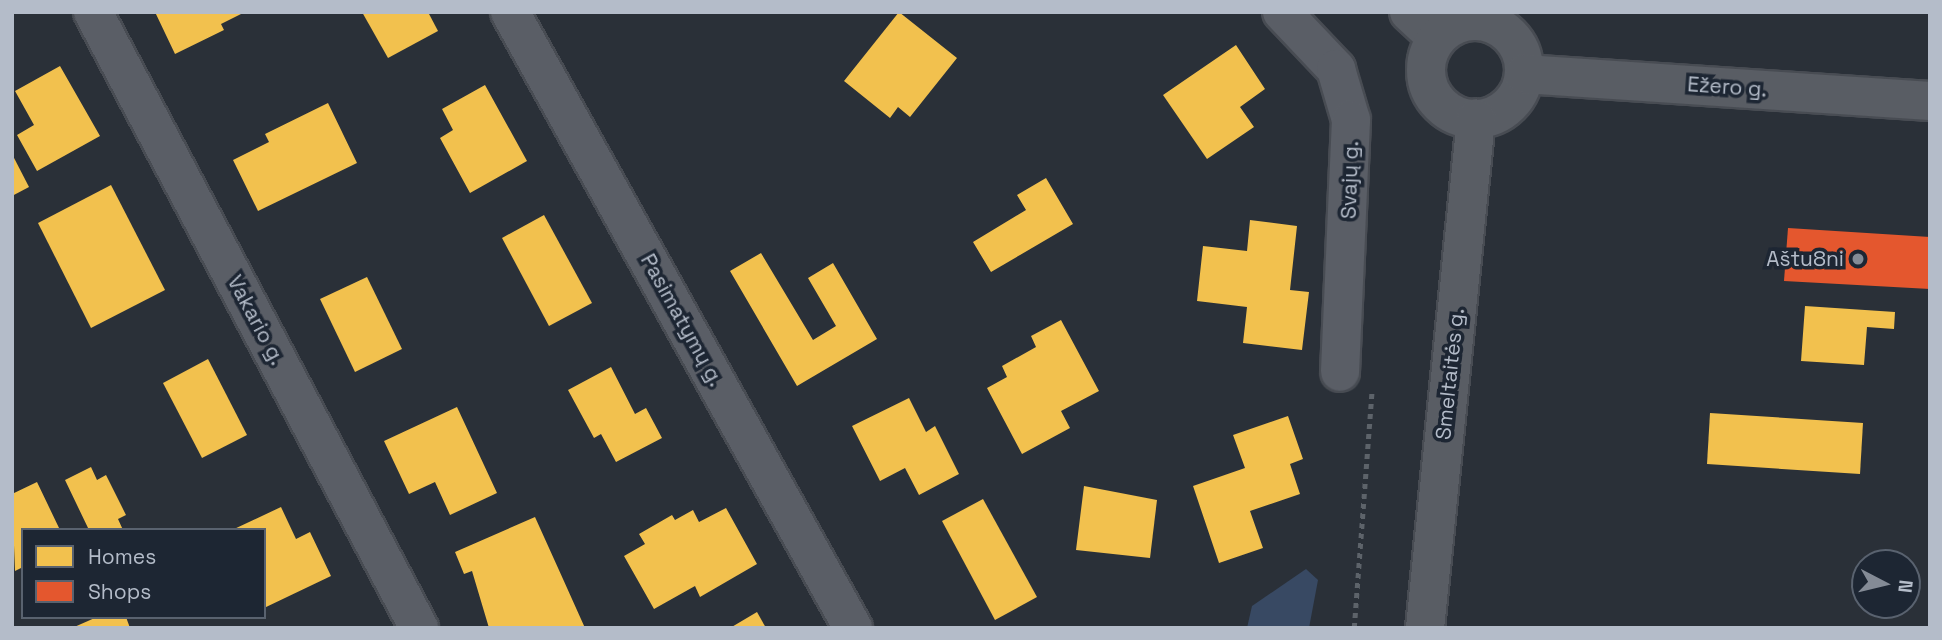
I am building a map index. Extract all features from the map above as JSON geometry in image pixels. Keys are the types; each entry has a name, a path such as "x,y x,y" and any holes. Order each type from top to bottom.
{"main road":[{"path":"1409,12 1437,38"},
{"path":"1468,21 1502,28 1515,40 1524,74 1508,106 1476,119 1441,106 1430,91 1425,73 1437,38 1468,21"},
{"name":"Ežero g.","path":"1524,74 1930,101"},
{"name":"Smeltaitės g.","path":"1425,628 1476,119"}],"street":[{"name":"Vakario g.","path":"93,12 419,628"},
{"name":"Pasimatymų g.","path":"510,12 853,628"},
{"name":"Svajų g.","path":"1282,12 1336,69 1351,120 1340,372"}],"water":[{"path":"1306,569 1318,580 1309,628 1247,628 1252,606"}],"building: Homes":[{"path":"155,12 245,12 221,24 224,30 175,54"},
{"path":"362,12 428,12 438,31 388,58"},
{"path":"899,12 957,58 910,117 898,107 890,118 844,81"},
{"path":"1236,45 1265,89 1240,107 1254,127 1207,159 1163,95"},
{"path":"60,66 100,136 37,171 17,135 34,125 15,91"},
{"path":"485,85 527,161 470,193 440,138 453,130 442,109"},
{"path":"328,103 357,163 258,211 233,160 269,142 265,134"},
{"path":"12,154 29,187 12,196"},
{"path":"1046,178 1073,224 991,272 973,242 1026,210 1017,195"},
{"path":"111,185 165,290 91,328 38,223"},
{"path":"544,215 592,303 549,326 502,238"},
{"path":"1250,220 1297,226 1290,290 1309,292 1302,350 1243,343 1247,307 1197,301 1203,246 1247,251"},
{"path":"761,253 813,340 836,326 808,278 833,263 877,339 797,386 730,271"},
{"path":"367,277 402,349 355,372 320,299"},
{"path":"1805,306 1895,312 1894,329 1867,327 1864,365 1801,361"},
{"path":"1061,320 1099,391 1061,411 1070,428 1022,454 987,388 1007,377 1002,366 1036,347 1031,336"},
{"path":"208,359 247,435 202,458 163,383"},
{"path":"611,367 635,414 646,408 662,438 616,462 601,434 594,438 568,390"},
{"path":"909,398 926,432 935,426 959,474 919,495 905,468 880,481 852,426"},
{"path":"457,407 497,493 450,515 435,482 409,494 384,441"},
{"path":"1710,413 1863,423 1860,474 1707,464"},
{"path":"1288,416 1303,459 1290,464 1300,494 1250,511 1263,548 1219,563 1193,486 1245,468 1233,435"},
{"path":"91,467 97,480 106,475 126,515 118,519 122,528 88,528 65,480"},
{"path":"37,482 59,528 21,528 21,568 15,571 12,494"},
{"path":"1084,486 1157,500 1150,558 1076,550"},
{"path":"983,499 1037,597 995,620 942,521"},
{"path":"281,507 296,539 310,532 331,576 266,607 266,528 236,528"},
{"path":"726,508 757,564 700,597 695,586 654,609 624,556 645,544 639,534 672,515 675,520 693,510 699,522"},
{"path":"535,517 585,628 489,628 472,571 464,574 455,552"},
{"path":"757,612 766,628 730,628"},
{"path":"92,619 127,619 130,628 72,628"}],"building: Shops":[{"name":"Aštu8ni","path":"1788,228 1930,237 1930,289 1784,281"}],"place":[{"name":"Aštu8ni","path":"1858,259"}]}
